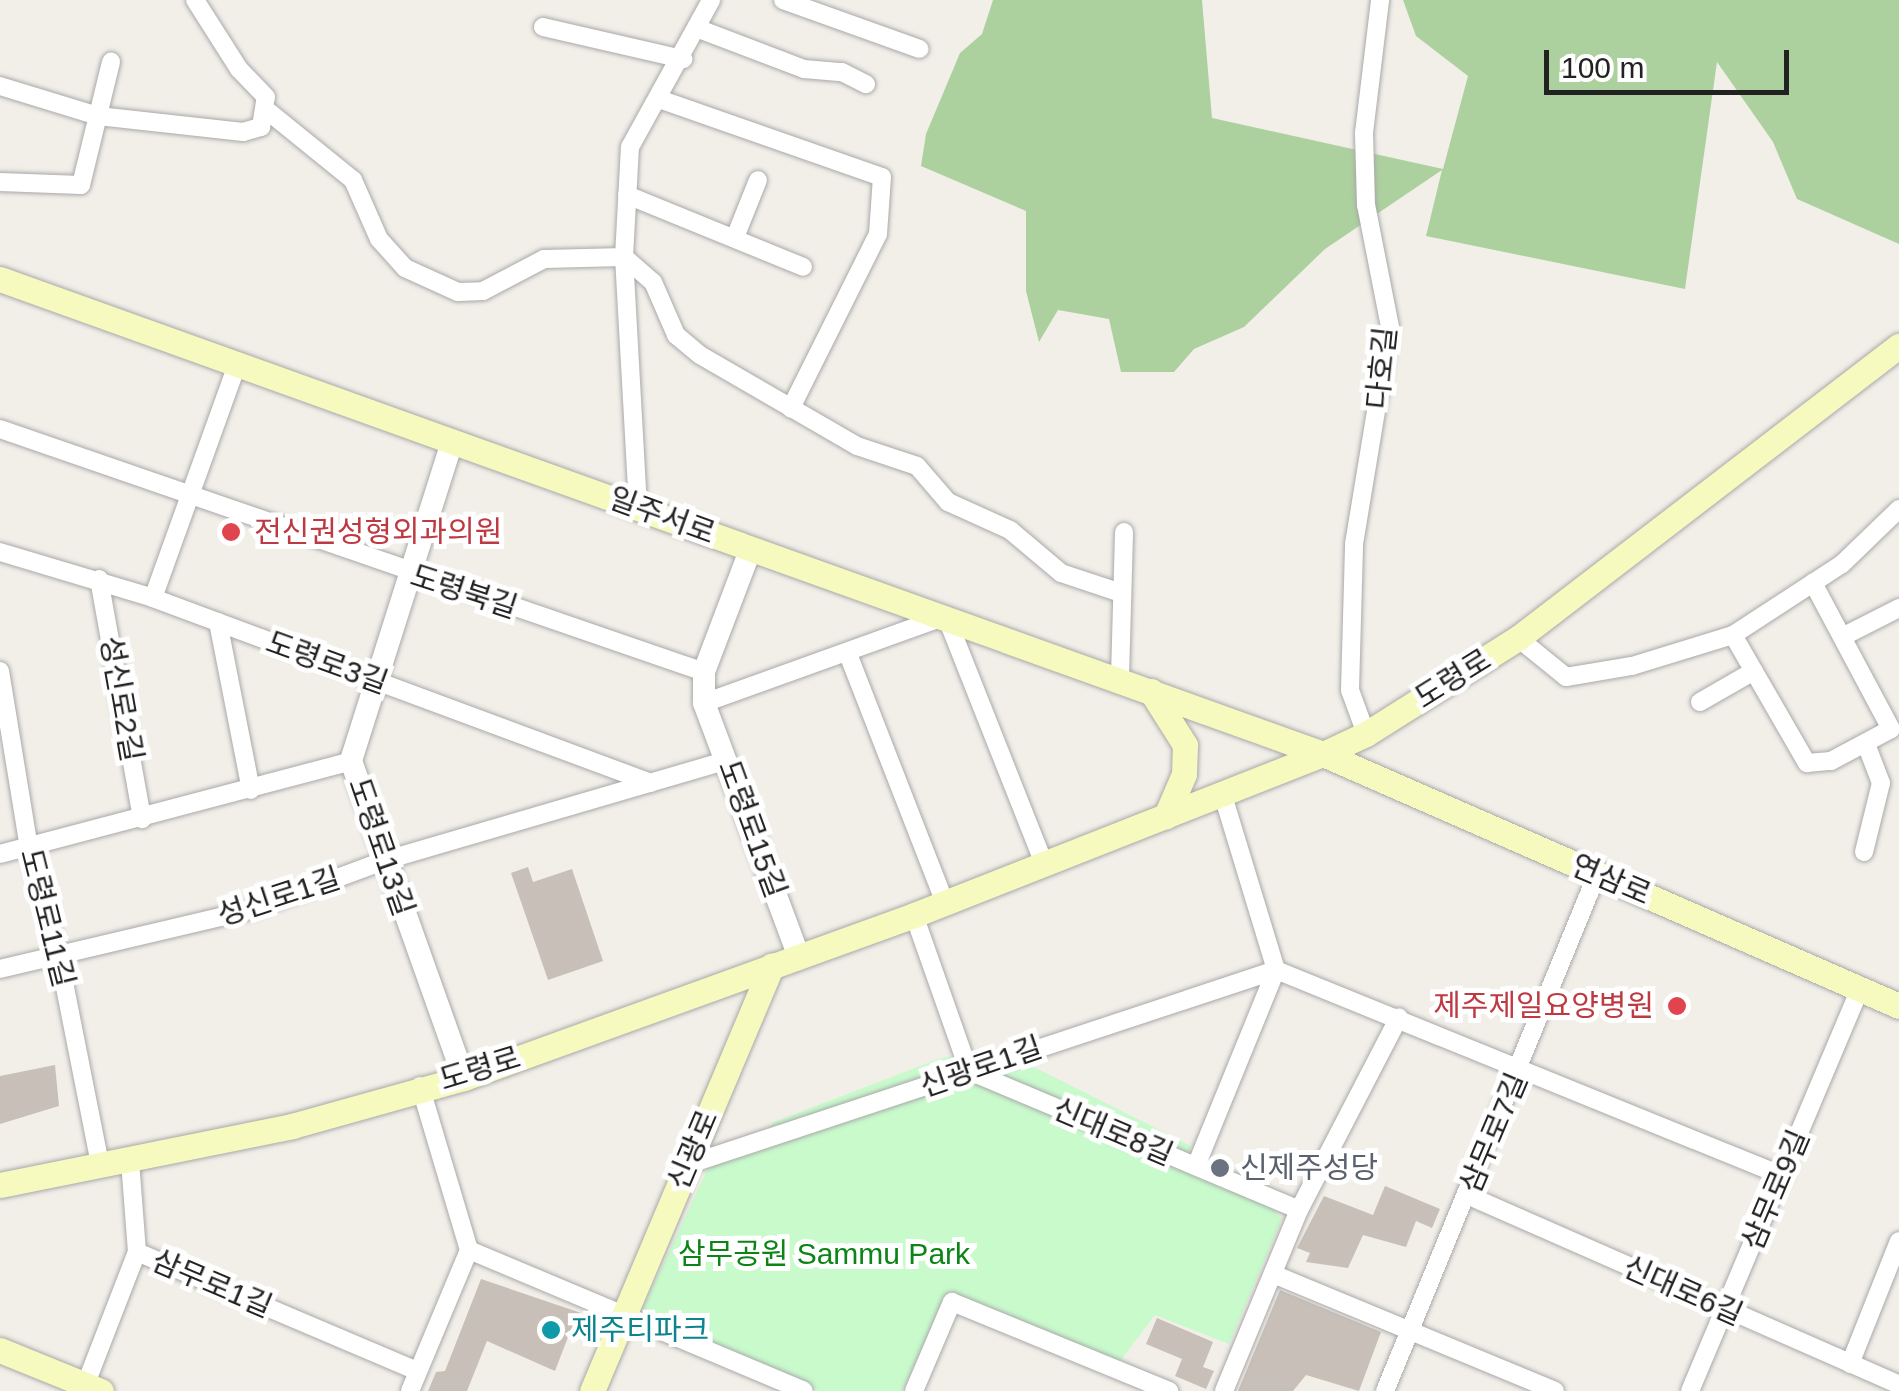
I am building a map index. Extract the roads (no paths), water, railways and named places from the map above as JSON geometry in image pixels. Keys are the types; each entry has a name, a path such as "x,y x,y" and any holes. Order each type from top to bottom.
{"main road":[{"name":"일주서로","path":"0,279 1148,687 1323,754"},
{"name":"도령로","path":"0,1185 292,1126 420,1086 464,1078 914,916 1043,860 1223,796 1323,754 1366,734 1518,638 1895,355"},
{"path":"1148,687 1185,746 1184,774 1166,816"},
{"name":"연삼로","path":"1323,754 1899,1006"},
{"name":"신광로","path":"592,1391 772,965"},
{"path":"0,1350 90,1389"}],"street":[{"path":"0,86 98,116 243,132 261,127 268,112 266,97 239,69 194,0"},
{"path":"638,507 624,257 630,148 700,29 711,0"},
{"path":"784,0 920,48"},
{"name":"다호길","path":"1366,734 1350,690 1354,544 1390,327 1366,204 1364,132 1380,0"},
{"path":"543,27 682,59"},
{"path":"700,29 804,69 842,72 866,84"},
{"path":"0,182 81,185 111,62"},
{"path":"659,98 882,176 878,234 791,408"},
{"path":"268,112 353,180 379,239 405,268 458,292 483,291 544,259 624,257 654,282 676,335 858,446 917,466 948,502 1010,530 1061,573 1121,593"},
{"path":"736,236 758,180"},
{"path":"627,194 736,236 804,268"},
{"path":"154,598 237,364"},
{"name":"도령북길","path":"0,429 409,574 704,672"},
{"name":"도령로13길","path":"452,442 372,680 351,761 464,1078"},
{"path":"1518,638 1566,677 1632,666 1732,635 1813,583 1899,509"},
{"path":"1120,677 1124,532"},
{"name":"도령로15길","path":"751,548 704,672 704,704 798,955"},
{"name":"도령로3길","path":"0,552 154,598 651,782"},
{"name":"성신로2길","path":"99,579 142,820"},
{"path":"1732,635 1807,763 1831,761 1891,729 1813,583"},
{"path":"1842,637 1899,608"},
{"path":"704,704 946,616 1043,860"},
{"path":"218,622 252,790"},
{"path":"848,654 945,903"},
{"name":"도령로11길","path":"0,671 29,849 59,957 100,1164"},
{"path":"1700,702 1754,672"},
{"path":"1864,852 1881,782 1866,744"},
{"name":"성신로1길","path":"0,969 254,909 386,860 728,760"},
{"path":"0,854 142,820 351,761"},
{"path":"1196,1166 1276,970 1223,796"},
{"name":"삼무로7길","path":"1387,1390 1597,874"},
{"path":"914,916 969,1071"},
{"path":"1276,970 1522,1066 1783,1176"},
{"name":"신광로1길","path":"687,1165 1276,970"},
{"name":"삼무로9길","path":"1690,1391 1860,988"},
{"path":"1224,1391 1298,1210 1398,1017"},
{"name":"신대로8길","path":"969,1071 1298,1210"},
{"path":"410,1391 470,1250 420,1086"},
{"path":"130,1160 137,1252"},
{"name":"신대로6길","path":"1468,1195 1899,1385"},
{"path":"1850,1364 1899,1240"},
{"path":"470,1250 623,1314 759,1382 804,1391"},
{"name":"삼무로1길","path":"90,1389 137,1252 418,1372"},
{"path":"1273,1274 1555,1391"},
{"path":"914,1391 952,1302 1169,1391"}],"place":[{"name":"전신권성형외과의원","path":"231,532"},
{"name":"제주제일요양병원","path":"1677,1006"},
{"name":"신제주성당","path":"1220,1168"},
{"name":"제주티파크","path":"551,1330"}],"park label":[{"name":"삼무공원 Sammu Park","path":"824,1254"}]}
